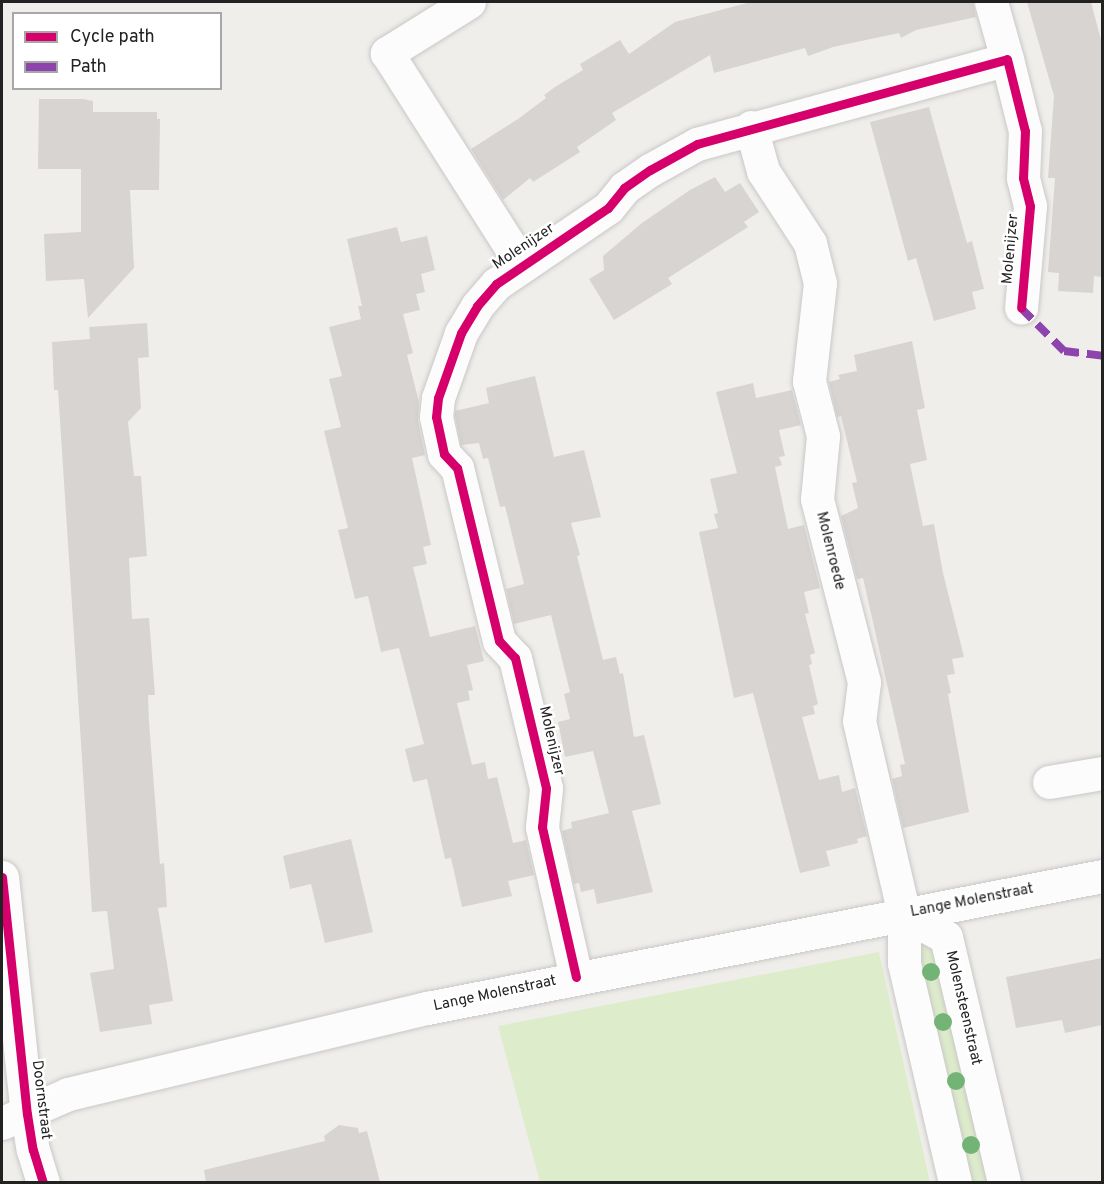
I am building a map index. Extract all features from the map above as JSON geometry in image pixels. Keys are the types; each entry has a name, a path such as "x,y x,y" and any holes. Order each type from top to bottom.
{"street":[{"name":"Molenijzer","path":"470,2 387,53 522,266"},
{"name":"Molenijzer","path":"991,2 1008,59 1025,131 1023,178 1030,206 1021,308"},
{"name":"Molenijzer","path":"576,977 542,827 546,788 515,658 499,641 457,468 444,454 436,417 438,398 461,333 477,306 495,284 609,208 624,188 650,170 697,144 751,127 1008,59"},
{"name":"Molenroede","path":"751,127 763,171 810,243 820,283 809,381 823,436 817,499 864,682 859,721 904,915"},
{"path":"1049,782 1102,773"},
{"name":"Lange Molenstraat","path":"14,1118 68,1094 427,1008 576,977 1102,876"},
{"name":"Doornstraat","path":"2,877 14,1118 33,1150 43,1182"},
{"path":"904,915 904,963 955,1182"},
{"name":"Molensteenstraat","path":"904,915 946,937 1004,1182"}],"green space":[{"path":"922,942 933,943 991,1182 970,1182 917,947"},
{"path":"879,952 930,1182 540,1182 498,1026"}],"building":[{"path":"751,2 973,2 976,17 916,30 901,38 899,33 833,47 808,56 805,48 714,73 710,55 612,113 616,120 577,147 580,152 533,182 530,178 503,200 471,149 518,119 546,98 544,95 583,70 580,64 620,40 629,54 675,22"},
{"path":"1027,2 1091,2 1102,44 1102,277 1094,276 1093,293 1058,291 1059,273 1048,272 1055,178 1048,178 1054,96"},
{"path":"39,99 83,99 93,101 93,112 157,112 157,119 160,119 159,190 130,190 134,268 88,318 84,279 46,281 44,234 81,232 81,169 38,169"},
{"path":"929,107 967,243 972,241 984,289 972,292 976,309 934,321 916,258 908,261 870,122"},
{"path":"715,177 725,192 740,183 759,212 744,222 748,227 668,278 672,284 614,320 589,279 604,270 603,256 642,223 690,190"},
{"path":"397,227 401,242 427,236 435,270 421,274 425,292 416,294 420,310 403,314 413,353 407,355 419,402 418,421 425,455 412,458 431,545 423,547 427,564 413,567 430,637 475,626 484,661 467,665 473,690 468,691 470,700 457,703 472,765 485,762 488,779 497,777 513,843 526,840 534,875 508,881 512,896 462,907 451,858 445,859 427,779 413,782 405,749 424,744 399,648 381,652 368,596 355,599 338,530 348,528 324,431 341,427 329,379 342,376 329,327 361,319 358,306 362,306 347,239"},
{"path":"147,323 149,357 138,358 141,408 128,422 134,476 141,476 147,556 129,558 132,619 149,618 155,695 148,695 149,722 160,864 164,863 167,907 158,908 173,1001 149,1005 152,1024 100,1032 90,973 114,969 107,911 92,912 58,390 54,390 52,342 90,339 89,327"},
{"path":"912,341 925,408 917,410 927,460 910,464 923,526 934,524 943,573 964,657 952,659 955,674 947,675 951,693 948,694 969,812 903,828 892,779 902,776 900,765 905,764 863,578 857,579 841,516 858,508 852,483 857,482 841,416 837,417 829,382 840,379 838,375 857,371 854,355"},
{"path":"535,376 554,457 584,450 601,517 571,523 580,555 577,556 603,660 616,657 620,674 623,673 634,737 644,735 661,804 632,811 653,892 597,904 594,889 581,892 579,883 574,884 562,831 572,828 571,822 609,813 593,751 565,757 558,722 570,719 564,694 570,692 551,615 514,624 506,589 524,584 505,506 500,507 488,458 483,459 479,443 461,445 455,416 455,411 489,403 486,388"},
{"path":"753,383 756,398 792,390 801,425 779,430 785,456 779,457 782,465 775,467 788,529 804,525 820,588 804,592 809,613 805,614 815,653 810,655 812,664 809,665 818,704 813,706 815,714 802,717 819,780 839,775 842,792 855,788 867,836 857,839 858,843 826,851 830,866 800,873 753,693 734,698 699,532 718,528 714,514 718,513 710,479 737,473 716,392"},
{"path":"351,839 373,932 325,943 311,884 290,889 283,856"},
{"path":"1102,958 1102,1025 1065,1033 1062,1020 1016,1028 1006,977"},
{"path":"339,1125 358,1128 359,1133 367,1131 380,1182 206,1182 204,1170 325,1141 324,1136"}],"marked path":[{"path":"1021,308 1064,351 1102,356"}],"cycle path":[{"path":"576,977 542,827 546,788 515,658 499,641 457,468 444,454 436,417 438,398 461,333 477,306 496,284 608,208 624,188 650,170 697,144 1007,59 1025,131 1023,178 1030,206 1021,308"},
{"path":"2,877 27,1114 33,1150 43,1182"}]}
